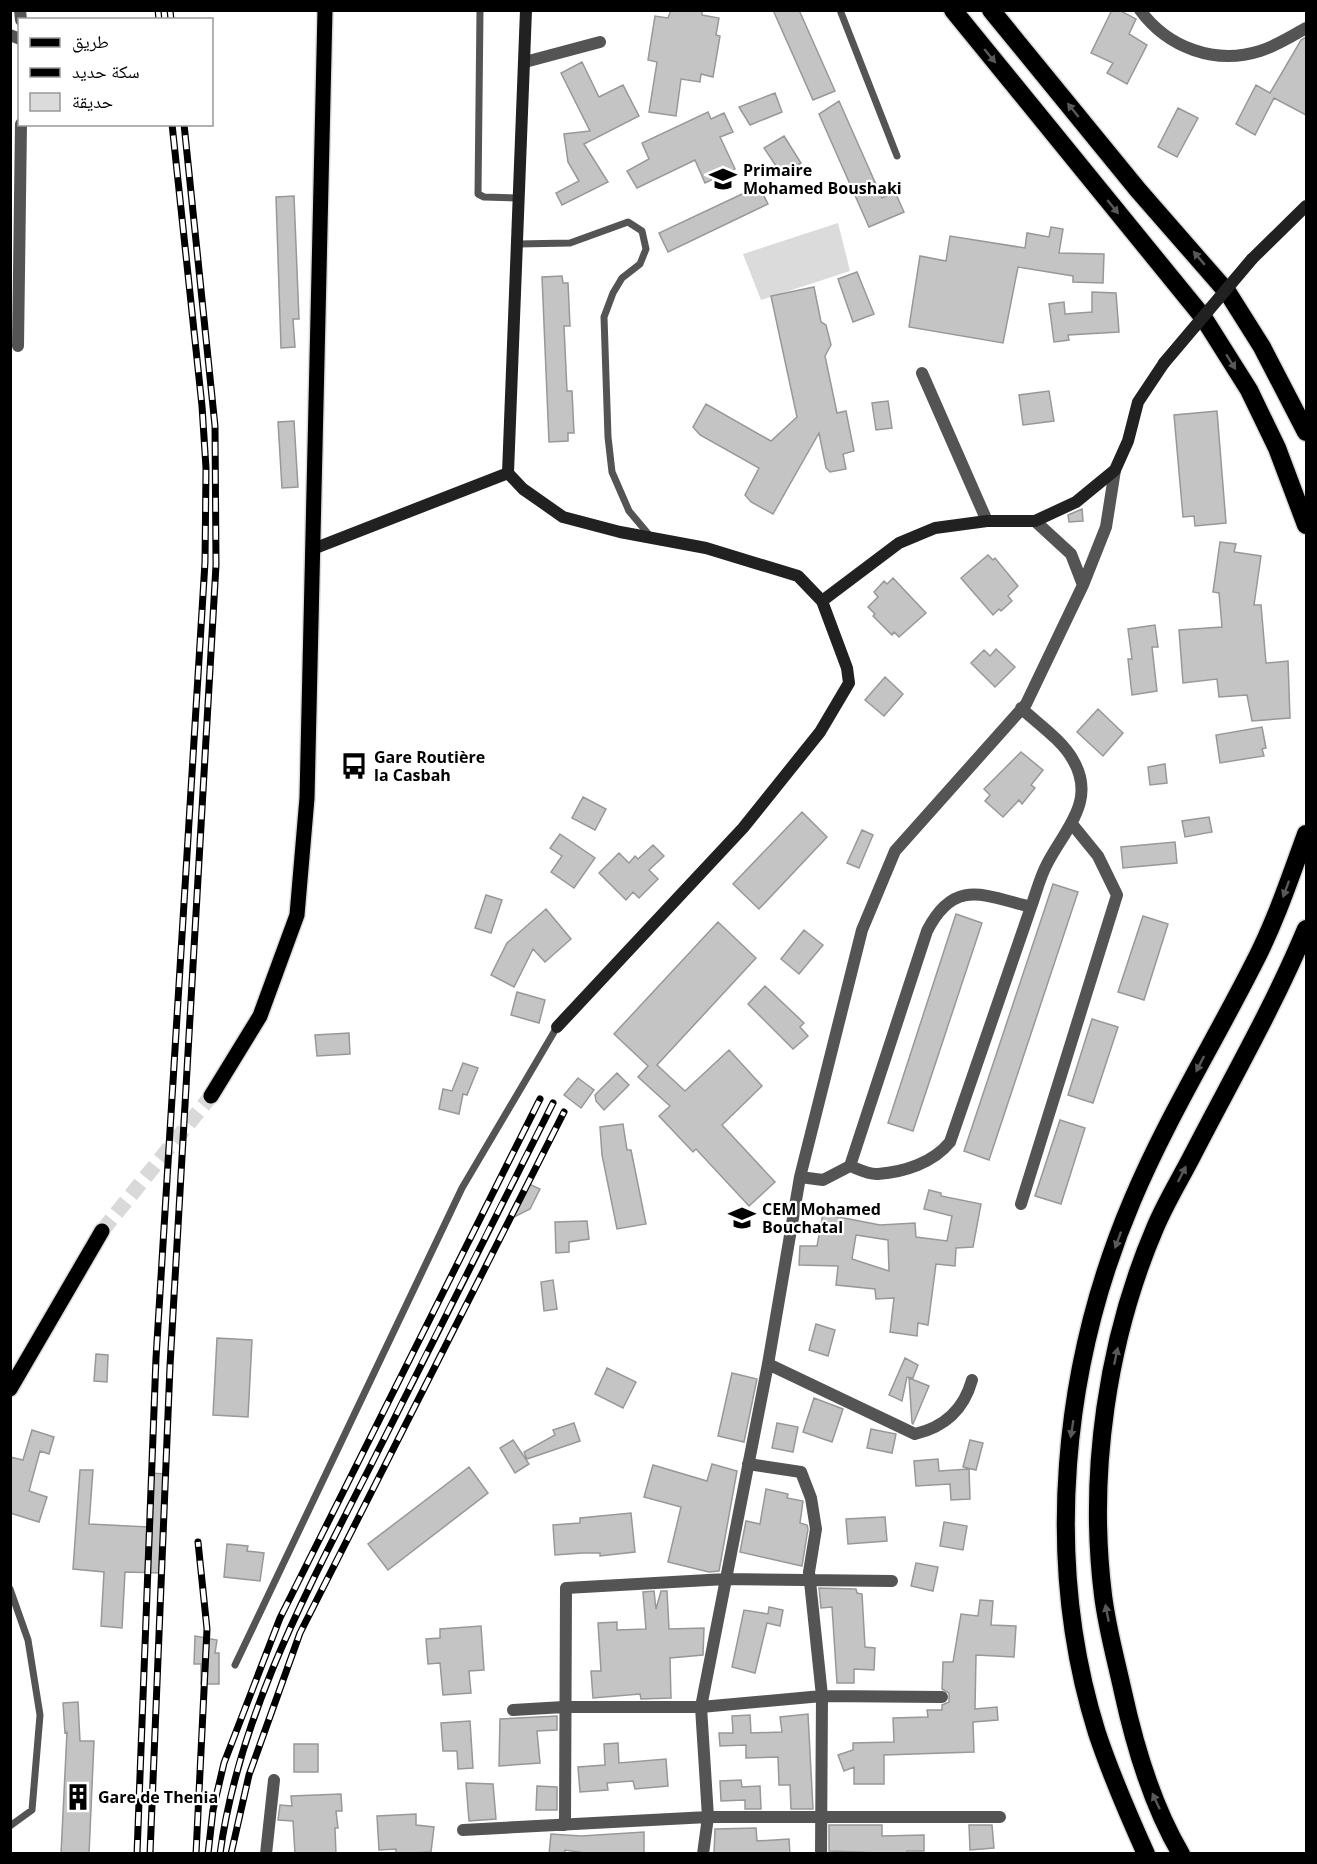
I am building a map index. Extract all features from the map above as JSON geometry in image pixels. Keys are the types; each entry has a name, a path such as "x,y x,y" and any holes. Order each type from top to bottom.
{"highway":[{"path":"953,10 1203,317 1249,390 1277,448 1306,525"},
{"path":"991,10 1138,190 1228,293 1263,347 1306,432"},
{"path":"1146,1854 1120,1798 1096,1731 1069,1596 1066,1518 1070,1439 1084,1347 1131,1202 1160,1141 1254,964 1282,900 1306,834"},
{"path":"1181,1854 1150,1787 1130,1723 1115,1658 1102,1584 1098,1517 1101,1445 1116,1356 1136,1278 1155,1226 1283,986 1306,929"}],"main road":[{"path":"211,1096 260,1016 297,915 307,798 325,10"},
{"path":"10,1389 102,1231"}],"street":[{"path":"526,10 508,473 523,489 563,517 706,548 798,576 822,601 847,668 849,683 820,732 743,828 557,1027"},
{"path":"1140,10 1149,22 1167,37 1190,49 1224,57 1263,51 1306,28"},
{"path":"525,62 600,42"},
{"path":"18,346 15,219 21,126"},
{"path":"703,1854 708,1817 701,1707 768,1364 800,1177 862,930 895,851 1026,704 1083,585 1106,528 1115,470 1128,441 1138,402 1164,363 1252,260 1306,206"},
{"path":"922,373 987,521"},
{"path":"822,601 899,543 935,528 987,521 1035,521 1076,502 1115,470"},
{"path":"313,549 508,473"},
{"path":"1035,521 1071,554 1083,585"},
{"path":"850,1166 876,1174 928,1162 941,1153 950,1142 1046,864 1072,824 1080,806 1082,790 1080,775 1073,758 1021,708"},
{"path":"1021,1204 1117,895 1098,856 1072,824"},
{"path":"800,1177 823,1180 850,1166 927,931 935,915 953,899 972,894 1031,907"},
{"path":"768,1364 915,1434 952,1416 967,1399 972,1380"},
{"path":"748,1464 801,1472 812,1498 816,1529 811,1578 822,1696 821,1854"},
{"path":"565,1825 564,1707 567,1588 726,1579 811,1578 892,1581"},
{"path":"513,1710 564,1707 701,1707 822,1696 942,1697"},
{"path":"266,1854 274,1780"},
{"path":"463,1830 708,1817 1000,1817"}],"lane":[{"path":"480,10 477,194 484,197 520,198"},
{"path":"840,10 897,156"},
{"path":"518,244 570,243 628,222 642,231 646,249 640,264 622,278 613,293 604,317 612,472 629,511 652,538"},
{"path":"235,1665 462,1188 557,1027"},
{"path":"10,1589 28,1640 40,1715 32,1810 10,1826"}],"green space":[{"path":"838,223 850,271 761,300 743,254"}],"building":[{"path":"671,10 702,10 702,15 719,18 716,35 720,36 713,77 701,74 700,82 681,79 676,116 649,112 657,62 648,60 655,16 668,18"},
{"path":"773,10 799,10 835,91 813,100"},
{"path":"1112,10 1119,10 1136,19 1129,34 1147,45 1127,84 1107,73 1113,63 1091,53"},
{"path":"1306,37 1306,115 1274,98 1255,135 1236,124 1256,85 1270,93 1301,40"},
{"path":"582,62 599,97 623,85 639,116 584,144 608,182 562,205 556,193 579,181 568,162 564,134 590,131 561,73"},
{"path":"775,93 782,112 750,125 739,107"},
{"path":"839,101 882,198 895,192 904,212 869,227 819,114"},
{"path":"1178,108 1198,118 1177,157 1158,147"},
{"path":"708,112 711,119 724,113 733,132 720,137 735,169 705,183 695,160 637,188 627,171 649,159 642,143"},
{"path":"784,136 801,163 782,175 764,148"},
{"path":"759,186 768,204 668,252 659,233"},
{"path":"294,196 299,319 293,319 295,347 281,348 276,197"},
{"path":"1051,227 1063,229 1059,253 1104,254 1103,283 1073,282 1073,276 1018,267 1003,343 909,327 920,256 946,261 950,236 1025,248 1027,233 1049,237"},
{"path":"857,272 874,314 853,322 838,279"},
{"path":"562,276 563,283 568,283 570,326 564,326 567,391 572,391 574,433 568,433 568,441 549,442 542,277"},
{"path":"814,287 821,322 826,325 831,345 825,356 837,413 846,411 854,451 843,454 846,469 830,472 826,468 819,433 773,514 751,502 745,495 759,468 700,435 693,427 706,404 771,441 797,417 771,296"},
{"path":"1092,292 1116,293 1119,332 1068,335 1069,340 1054,342 1049,304 1064,302 1065,314 1092,312"},
{"path":"1049,391 1054,421 1023,425 1019,395"},
{"path":"888,401 892,428 876,430 872,403"},
{"path":"1217,411 1226,523 1195,526 1194,516 1183,517 1174,415"},
{"path":"294,421 298,487 282,488 278,422"},
{"path":"1082,509 1083,521 1069,522 1068,515"},
{"path":"1220,542 1236,544 1234,552 1261,556 1254,605 1261,605 1266,663 1288,661 1290,718 1252,721 1247,695 1219,697 1217,679 1183,683 1179,630 1222,627 1219,593 1213,592"},
{"path":"988,555 993,560 995,558 1018,586 1008,596 1012,601 993,615 961,578"},
{"path":"893,578 926,613 899,637 894,632 892,635 873,616 875,614 868,607 878,597 874,592 884,581 887,584"},
{"path":"1155,625 1158,647 1152,647 1157,691 1132,695 1128,659 1132,659 1128,629"},
{"path":"996,649 1015,667 995,687 971,663 984,650 990,656"},
{"path":"885,677 903,694 884,716 865,700"},
{"path":"1098,709 1123,733 1103,756 1077,732"},
{"path":"1262,727 1266,748 1262,749 1264,756 1220,763 1216,735"},
{"path":"1021,752 1043,770 1031,785 1035,788 1022,804 1019,800 1003,817 985,801 990,795 984,789"},
{"path":"1165,764 1167,783 1150,785 1148,767"},
{"path":"583,797 606,809 595,830 572,818"},
{"path":"802,812 827,837 759,909 733,884"},
{"path":"1209,817 1212,832 1185,837 1182,821"},
{"path":"862,830 873,835 859,868 847,863"},
{"path":"560,834 595,858 574,888 551,872 562,856 550,848"},
{"path":"1175,842 1177,863 1123,868 1121,847"},
{"path":"653,845 664,856 649,870 658,879 639,898 633,892 626,900 599,873 619,853 629,863 635,856 638,859"},
{"path":"1053,884 1078,892 989,1160 964,1151"},
{"path":"486,895 502,900 491,933 475,928"},
{"path":"546,909 571,939 545,962 533,949 514,987 491,975 507,943"},
{"path":"956,914 982,923 913,1131 888,1123"},
{"path":"1143,916 1168,924 1144,1000 1118,992"},
{"path":"718,922 756,958 657,1065 685,1091 729,1050 762,1086 722,1125 775,1182 749,1206 696,1149 693,1152 659,1116 670,1106 638,1077 648,1066 614,1034"},
{"path":"804,930 823,945 799,974 781,959"},
{"path":"765,986 804,1023 800,1027 808,1036 793,1049 748,1004"},
{"path":"517,992 545,1000 539,1023 511,1015"},
{"path":"1092,1019 1118,1027 1093,1103 1068,1095"},
{"path":"349,1033 350,1054 317,1056 315,1035"},
{"path":"463,1063 478,1068 467,1095 463,1094 459,1114 439,1109 443,1089 452,1091"},
{"path":"617,1073 629,1085 604,1110 596,1101 595,1095"},
{"path":"578,1078 594,1090 581,1108 564,1095"},
{"path":"1060,1120 1085,1128 1061,1204 1035,1196"},
{"path":"623,1124 627,1150 631,1150 646,1224 617,1229 602,1155 600,1127"},
{"path":"529,1184 540,1189 530,1209 512,1218"},
{"path":"929,1190 941,1193 941,1196 981,1204 973,1247 956,1248 955,1266 936,1264 928,1325 918,1323 917,1336 890,1332 894,1298 876,1299 875,1289 836,1285 838,1266 799,1265 800,1246 817,1246 823,1214 880,1225 915,1223 916,1237 947,1241 952,1216 924,1209","holes":["856,1235 888,1240 889,1271 852,1259"]},
{"path":"587,1221 589,1239 569,1242 569,1252 556,1253 555,1222"},
{"path":"553,1280 557,1309 544,1311 541,1282"},
{"path":"816,1324 835,1330 828,1356 809,1350"},
{"path":"217,1338 252,1340 248,1417 213,1415"},
{"path":"96,1354 108,1355 107,1382 94,1381"},
{"path":"905,1358 918,1365 913,1378 907,1377 902,1401 889,1395"},
{"path":"607,1368 636,1382 623,1408 595,1394"},
{"path":"732,1373 757,1379 744,1442 718,1436"},
{"path":"909,1378 929,1386 913,1424 912,1423"},
{"path":"814,1398 843,1409 832,1442 803,1432"},
{"path":"574,1423 580,1441 527,1459 524,1452 555,1435 553,1430"},
{"path":"777,1423 798,1427 793,1452 772,1448"},
{"path":"871,1429 896,1434 892,1453 867,1448"},
{"path":"32,1430 54,1437 49,1454 40,1451 29,1491 47,1497 39,1522 10,1513 10,1457 23,1460"},
{"path":"513,1440 529,1464 515,1473 500,1448"},
{"path":"970,1440 983,1443 976,1470 963,1467"},
{"path":"938,1459 939,1471 969,1469 970,1499 951,1500 950,1484 916,1486 914,1461"},
{"path":"712,1464 737,1471 719,1571 709,1572 668,1562 681,1507 644,1497 653,1465 707,1481"},
{"path":"469,1467 488,1493 388,1570 368,1544"},
{"path":"80,1470 93,1470 89,1524 149,1527 150,1473 166,1474 162,1573 125,1572 122,1628 101,1626 104,1572 73,1569"},
{"path":"766,1489 788,1494 787,1498 803,1501 800,1523 807,1525 808,1529 802,1566 740,1552 746,1521 760,1524"},
{"path":"631,1513 635,1552 600,1556 600,1553 555,1555 553,1525 580,1523 580,1518"},
{"path":"885,1517 887,1541 848,1544 846,1519"},
{"path":"944,1522 967,1526 963,1550 940,1546"},
{"path":"227,1544 248,1546 247,1551 264,1553 260,1581 224,1577"},
{"path":"916,1563 938,1567 933,1591 911,1586"},
{"path":"819,1588 856,1589 857,1593 862,1594 865,1647 875,1648 874,1670 854,1669 854,1683 837,1683 832,1607 821,1608"},
{"path":"654,1591 656,1609 661,1591 667,1591 669,1629 704,1628 703,1655 670,1658 671,1698 641,1699 640,1694 593,1698 591,1671 601,1671 598,1623 617,1622 617,1630 646,1629 643,1592"},
{"path":"980,1600 993,1601 991,1625 1016,1626 1014,1657 976,1655 975,1709 997,1707 998,1720 973,1722 974,1752 884,1755 884,1784 854,1784 854,1767 844,1771 838,1755 853,1750 853,1743 894,1742 893,1718 928,1717 927,1710 942,1710 942,1705 949,1702 949,1693 942,1689 943,1662 953,1662 961,1614 978,1616"},
{"path":"769,1607 783,1610 780,1626 767,1623 755,1673 732,1667 744,1610 768,1614"},
{"path":"481,1626 484,1670 469,1671 471,1693 443,1695 440,1663 428,1664 426,1639 440,1638 440,1629"},
{"path":"195,1636 217,1640 215,1653 219,1653 219,1684 201,1684 201,1664 194,1664"},
{"name":"Gare de Thenia","path":"78,1702 80,1741 94,1741 89,1854 61,1854 67,1732 65,1733 63,1703"},
{"path":"808,1714 813,1809 791,1809 790,1785 779,1785 778,1757 746,1758 746,1745 720,1746 719,1733 733,1733 732,1716 750,1715 751,1733 782,1732 780,1717"},
{"path":"557,1716 557,1730 537,1731 540,1763 499,1766 500,1719"},
{"path":"470,1721 473,1768 458,1769 457,1751 443,1751 441,1723"},
{"path":"618,1743 619,1763 666,1759 668,1786 635,1789 633,1781 607,1783 608,1790 580,1792 578,1767 605,1765 604,1744"},
{"path":"294,1744 318,1744 318,1772 294,1772"},
{"path":"741,1780 742,1787 760,1786 761,1809 745,1809 745,1800 721,1801 720,1781"},
{"path":"466,1783 493,1784 496,1819 469,1821"},
{"path":"537,1786 557,1787 557,1810 536,1810"},
{"path":"341,1794 342,1811 336,1811 338,1828 335,1828 336,1854 295,1854 293,1821 278,1820 280,1805 292,1806 291,1796"},
{"path":"416,1814 416,1825 434,1827 431,1852 396,1854 396,1849 379,1850 377,1816"},
{"path":"829,1825 882,1825 882,1836 924,1835 924,1851 907,1851 907,1854 829,1851"},
{"path":"969,1825 992,1825 994,1848 970,1850"},
{"path":"756,1828 757,1841 789,1839 790,1854 714,1854 715,1829"},
{"path":"644,1832 644,1854 592,1854 565,1850 565,1854 549,1854 551,1834 581,1836"}],"tunnel":[{"path":"102,1231 211,1096"}],"railway":[{"path":"158,10 159,18"},
{"path":"170,10 171,18"},
{"path":"137,1854 156,1358 205,562 206,468 202,406 172,126"},
{"path":"150,1854 170,1366 216,565 215,426 184,126"},
{"path":"208,1854 213,1810 224,1763 280,1618 540,1099"},
{"path":"220,1854 229,1802 243,1751 260,1701 301,1604 553,1103"},
{"path":"231,1854 249,1775 300,1633 564,1112"},
{"path":"196,1854 207,1629 198,1542"}],"place":[{"name":"Primaire Mohamed Boushaki","path":"723,179"},
{"name":"Gare Routière la Casbah","path":"354,766"},
{"name":"CEM Mohamed Bouchatal","path":"742,1218"},
{"name":"Gare de Thenia","path":"78,1797"}]}
